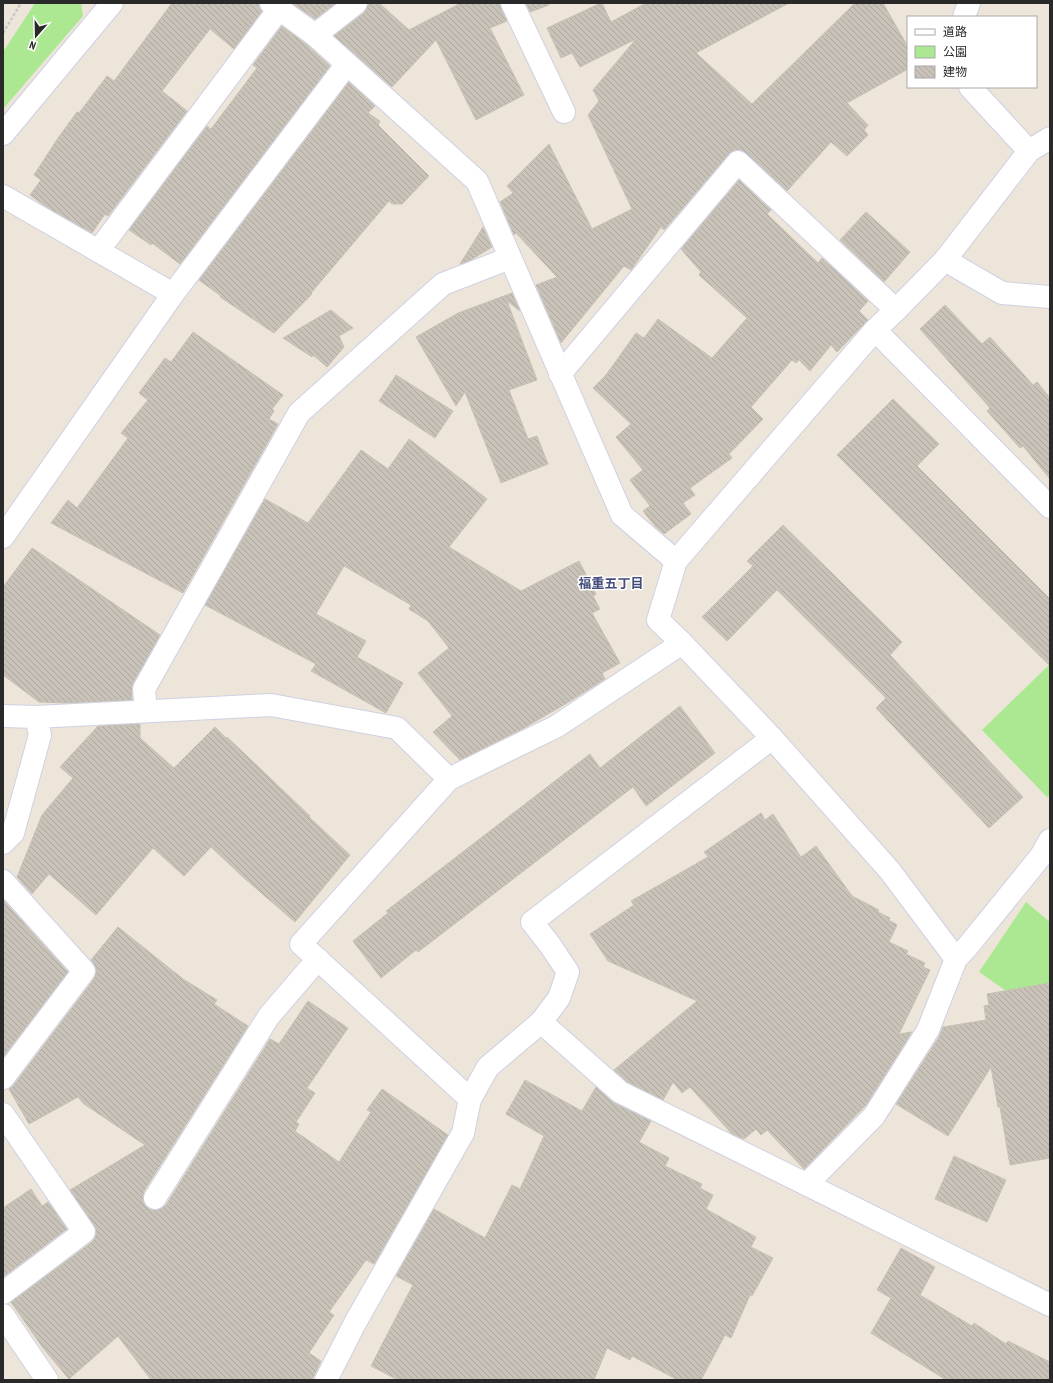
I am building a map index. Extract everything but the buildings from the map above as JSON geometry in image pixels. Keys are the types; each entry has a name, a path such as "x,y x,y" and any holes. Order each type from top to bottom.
{"street":[{"path":"3,134 52,77 112,3"},
{"path":"314,35 356,3"},
{"path":"512,3 564,112"},
{"path":"964,16 970,3"},
{"path":"98,251 275,6 314,35 477,181 622,515 676,561"},
{"path":"3,537 173,294 347,64"},
{"path":"971,88 1029,151"},
{"path":"956,959 890,871 772,738 682,643 658,620 676,561 875,330 945,260 1029,151 1050,138"},
{"path":"560,374 738,162 896,310"},
{"path":"3,196 173,294"},
{"path":"146,711 144,689 299,413 443,284 510,258"},
{"path":"945,260 1002,293 1050,297"},
{"path":"875,330 1050,507"},
{"path":"470,1099 301,944 450,779 557,726 682,643"},
{"path":"3,716 36,717 270,705 397,728 450,779"},
{"path":"3,843 13,833 40,735 36,717"},
{"path":"326,1380 355,1323 463,1133 470,1099 488,1067 541,1022 559,998 568,972 532,922 772,738"},
{"path":"807,1184 874,1116 928,1030 956,959 1041,856 1050,840"},
{"path":"3,881 84,971 3,1078"},
{"path":"155,1198 269,1016 318,959"},
{"path":"541,1022 620,1092 1050,1305"},
{"path":"3,1114 84,1232 3,1293"},
{"path":"3,1315 47,1380"}],"path":[{"path":"3,33 21,3"}],"green space":[{"path":"35,3 81,3 83,16 3,109 3,52"},
{"path":"1050,664 1050,792 1048,798 982,730"},
{"path":"1026,902 1050,922 1050,1003 1035,1011 979,972"}],"district":[{"name":"福重五丁目","path":"611,583"}]}
